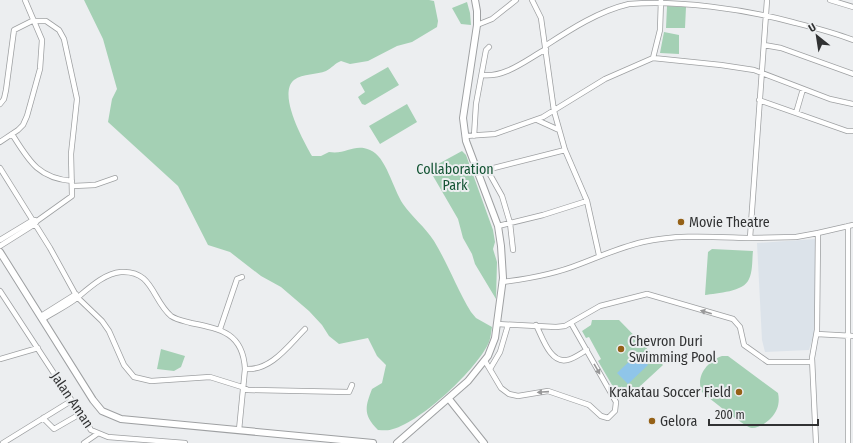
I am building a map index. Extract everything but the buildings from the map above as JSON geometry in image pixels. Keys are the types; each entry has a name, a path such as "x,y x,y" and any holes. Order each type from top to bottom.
{"street":[{"path":"0,142 18,130 27,116 40,69 42,40 32,21 25,0"},
{"path":"398,443 449,399 468,381 485,361 493,347 497,324 502,282 498,226 465,136 463,111 477,25 475,0"},
{"path":"477,25 492,19 516,0"},
{"path":"532,0 541,18 554,111 565,150 587,200 599,255"},
{"path":"653,58 660,30 661,0"},
{"path":"482,75 488,76 510,70 545,48 572,28 607,12 629,4 661,0 724,6 767,14 853,40"},
{"path":"750,238 767,0"},
{"path":"830,0 853,7"},
{"path":"0,104 4,99 6,90 14,30 32,21 46,21 59,30 64,39 77,98 71,154 73,183 70,198 0,246"},
{"path":"764,45 781,48 853,74"},
{"path":"474,136 476,104 486,50 489,47"},
{"path":"465,136 474,136 509,130 537,120 605,79 653,58 721,64 754,70 803,89 853,104"},
{"path":"796,113 803,89"},
{"path":"759,100 847,131 853,131"},
{"path":"537,120 559,130"},
{"path":"12,134 28,160 40,172 53,178 73,183 95,185 115,178"},
{"path":"478,172 488,171 565,150"},
{"path":"0,168 35,221 77,295 102,321 109,331 124,365 134,377 151,381 210,377 248,390 266,391 349,392 352,385"},
{"path":"488,171 502,196 510,223 513,250"},
{"path":"498,226 543,215 587,200"},
{"path":"0,240 35,221"},
{"path":"502,282 555,272 580,264 599,255 638,243 663,239 706,236 750,238 796,237 850,226 848,443"},
{"path":"816,443 812,362 817,334 818,233"},
{"path":"0,252 93,400 108,415 121,419 373,443"},
{"path":"42,317 111,274 132,273 146,281 166,311 172,316 179,320 220,329 227,333 240,346 245,369 242,387 239,430"},
{"path":"220,329 237,279 242,277"},
{"name":"Jalan Aman","path":"0,291 89,428 97,434 132,441 185,443"},
{"path":"497,324 556,327 565,326 590,310 600,306 647,294 733,319 740,327 744,345 768,362 812,362"},
{"path":"485,361 501,388 509,394 518,396 548,391 589,405 601,416 608,418 616,411 616,402 571,323"},
{"path":"490,369 500,352 508,325"},
{"path":"536,325 550,353 558,359 568,360 586,350"},
{"path":"245,369 257,368 270,363 304,329"},
{"path":"817,334 850,336"},
{"path":"0,359 38,348"},
{"path":"449,399 484,443"},
{"path":"4,443 71,400"},
{"path":"43,418 54,429 80,414"},
{"path":"84,443 97,434"}],"shaded area":[{"path":"815,239 816,328 809,350 765,352 762,340 757,243"}],"green space":[{"path":"84,0 434,1 438,21 437,27 412,42 397,46 368,61 350,64 341,61 326,71 298,78 294,80 290,87 289,96 290,107 298,129 312,156 321,156 329,152 340,152 354,148 364,148 376,153 385,166 399,198 434,241 471,312 476,318 492,327 490,340 483,353 473,366 447,393 433,405 405,424 390,430 378,430 373,425 367,411 368,401 372,389 382,383 386,365 377,356 368,338 339,344 329,336 322,325 309,311 281,287 261,276 230,252 208,245 178,186 108,122 112,99 117,89 103,39"},
{"path":"467,2 471,25 461,24 452,8"},
{"path":"667,6 686,7 685,28 666,28"},
{"path":"664,32 679,35 679,54 660,53"},
{"path":"388,67 399,85 365,105 362,104 358,97 365,92 360,83"},
{"path":"407,104 417,122 380,144 369,126"},
{"name":"Collaboration Park","path":"462,151 466,155 493,230 495,242 493,249 497,262 496,299 475,264 472,254 463,238 458,219 429,169"},
{"path":"712,249 753,251 749,279 742,287 730,291 705,295 708,252"},
{"name":"Chevron Duri Swimming Pool","path":"592,320 619,320 663,365 637,389 640,393 634,398 619,397 598,361 601,359 589,337 586,338 582,331 591,325"},
{"path":"161,349 185,356 181,367 174,371 157,369"},
{"name":"Krakatau Soccer Field","path":"722,356 728,356 778,393 779,403 777,409 767,422 755,428 748,427 702,392 700,380 704,370 712,361"}],"water":[{"path":"637,354 648,365 628,384 617,373"}],"place":[{"name":"Movie Theatre","path":"681,222"},
{"name":"Chevron Duri Swimming Pool","path":"621,349"},
{"name":"Krakatau Soccer Field","path":"739,392"},
{"name":"Gelora","path":"652,421"}]}
